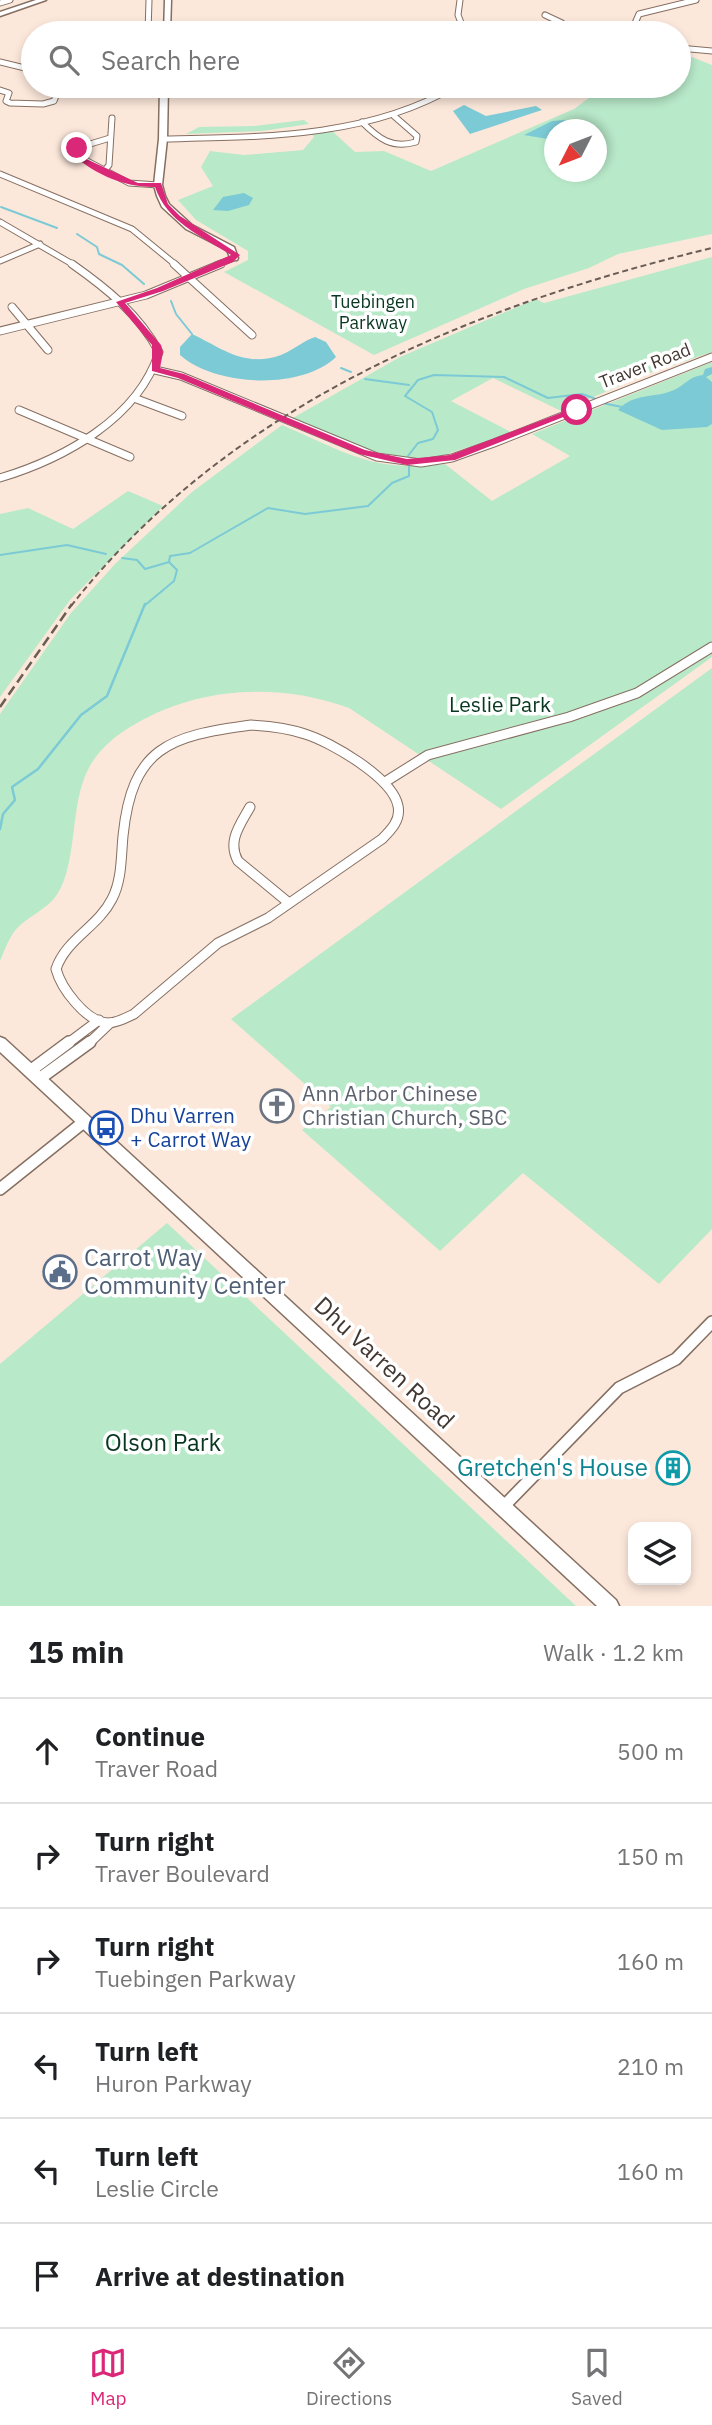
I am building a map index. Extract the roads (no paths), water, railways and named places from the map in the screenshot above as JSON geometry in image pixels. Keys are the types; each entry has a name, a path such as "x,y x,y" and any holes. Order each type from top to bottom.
{"main road":[{"path":"0,13 36,0"},
{"path":"0,13 43,0"},
{"path":"167,21 168,0"},
{"path":"164,98 158,185 165,205 177,218 231,249 234,258"},
{"name":"Dhu Varren Road","path":"0,1043 505,1506 610,1606"}],"street":[{"path":"0,3 10,0"},
{"path":"148,21 149,0"},
{"path":"460,0 460,21"},
{"path":"635,21 636,16 653,9 696,0"},
{"path":"545,15 558,21"},
{"path":"691,52 710,50"},
{"path":"0,62 21,67"},
{"path":"0,90 9,93 6,101 14,104 43,104 54,101 55,98"},
{"path":"0,97 8,97"},
{"path":"163,139 263,136 362,122 394,116 437,98"},
{"path":"362,122 382,142 394,146 416,142 416,136 394,116"},
{"path":"105,170 109,165 112,118"},
{"path":"110,138 74,150 80,158 138,186 158,185"},
{"path":"0,174 132,229 191,277 252,335"},
{"path":"0,222 88,275 120,302 159,352 155,370 134,398 86,437 27,470 0,478"},
{"path":"0,261 40,244"},
{"path":"0,331 120,302 191,277 234,258"},
{"path":"12,307 48,350"},
{"name":"Traver Road","path":"155,370 181,376 370,455 407,462 452,458 712,357"},
{"path":"134,398 182,416"},
{"path":"19,410 130,457"},
{"path":"385,782 428,755 569,717 637,693 712,648"},
{"path":"35,1075 104,1022 121,1020 183,977 210,949 226,937 269,917 390,831 397,818 398,803 385,782 318,738 269,726 223,728 197,735 170,745 148,761 135,777 129,792 119,877 113,898 100,918 64,950 56,969 64,989 104,1022"},
{"path":"250,807 233,838 233,852 238,861 289,903"},
{"path":"0,1189 85,1121"},
{"path":"505,1506 619,1388 676,1359 712,1322"}],"water":[{"path":"464,105 486,116 536,106 542,110 470,134 453,111"},
{"path":"544,125 544,138 524,135"},
{"path":"244,193 253,198 249,205 228,211 213,210 223,197"},
{"path":"192,334 234,355 256,359 281,355 315,337 326,342 336,357 320,368 301,375 258,380 235,378 214,373 180,355 180,347"},
{"path":"712,367 712,374 706,377 712,382 712,424 707,427 662,430 618,410 638,398 674,390 703,375 705,369"}],"waterway":[{"path":"1,207 57,228"},
{"path":"77,234 97,247 99,254 122,265 144,284"},
{"path":"171,301 176,314 192,334"},
{"path":"341,368 351,372"},
{"path":"408,456 418,443 433,439 438,430 432,412 405,396 418,380 434,375 504,377 548,398 582,394 596,399"},
{"path":"365,379 409,385"},
{"path":"602,403 622,407"},
{"path":"169,562 170,556 190,553 268,508 305,514 368,506 392,483 409,476 409,467"},
{"path":"0,555 67,545 106,554"},
{"path":"122,558 137,560 145,569 169,562"},
{"path":"144,606 174,581 177,570 169,562"},
{"path":"0,829 3,814 15,800 12,787 38,769 81,715 107,696 144,606"}],"railway":[{"path":"71,606 134,535 204,473 280,420 360,373 445,334 532,300 712,248"},
{"path":"0,707 72,604"}],"place":[{"name":"Ann Arbor Chinese Christian Church, SBC","path":"277,1106"},
{"name":"Dhu Varren + Carrot Way","path":"106,1128"},
{"name":"Carrot Way Community Center","path":"60,1272"},
{"name":"Gretchen's House","path":"673,1468"}],"park label":[{"name":"Tuebingen Parkway","path":"373,312"},
{"name":"Leslie Park","path":"500,705"},
{"name":"Olson Park","path":"163,1443"}]}
